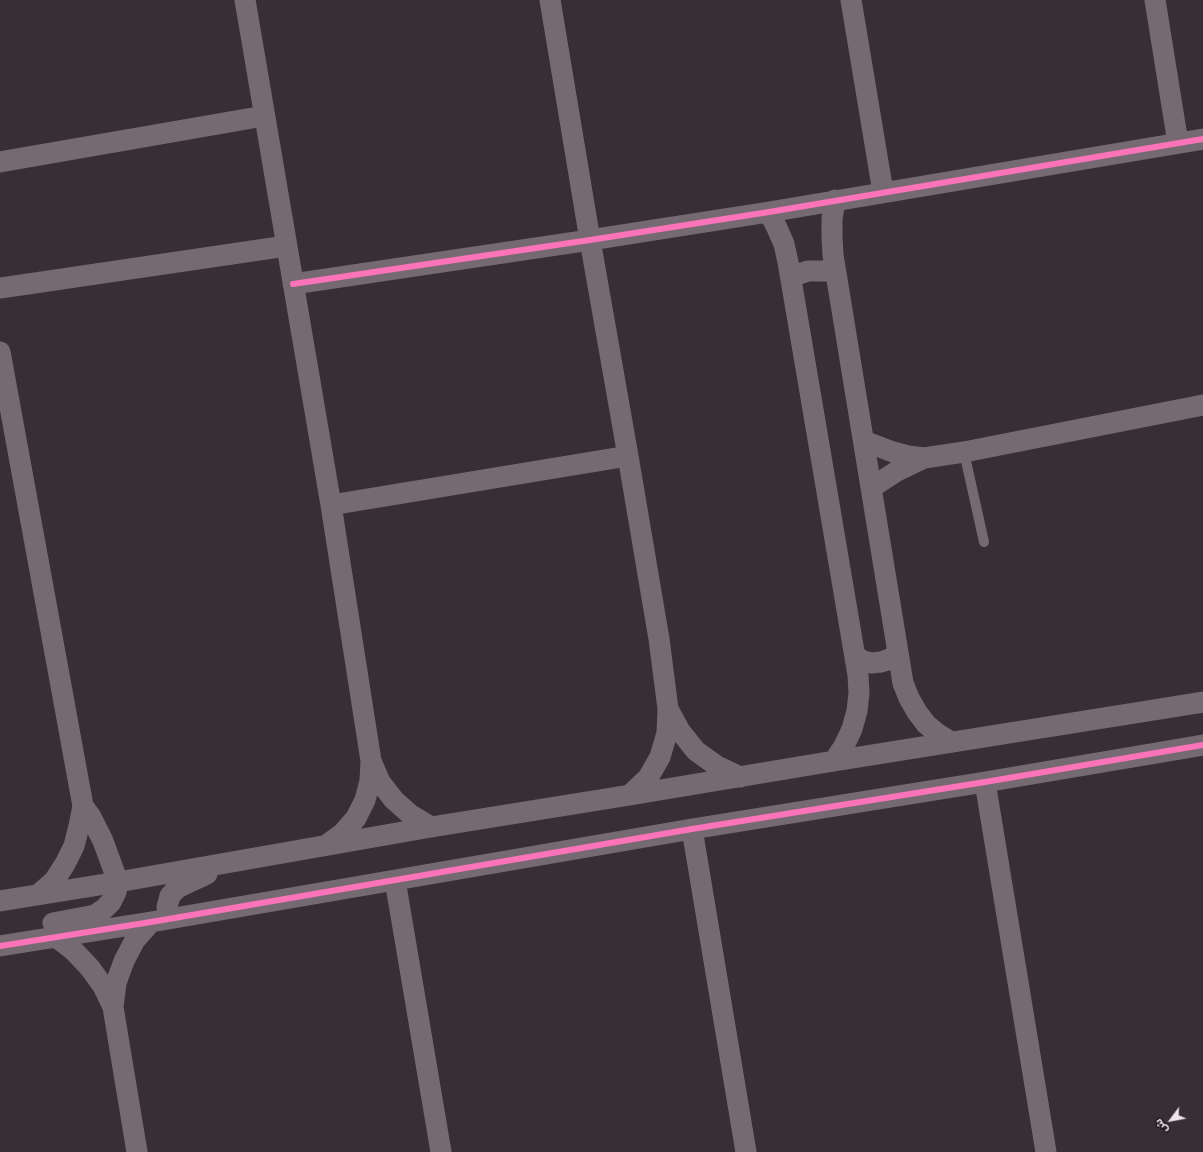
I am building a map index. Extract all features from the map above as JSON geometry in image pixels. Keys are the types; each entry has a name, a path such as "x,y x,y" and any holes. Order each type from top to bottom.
{"street":[{"path":"245,0 331,505 371,761 370,781 365,800 356,818 343,833 327,845"},
{"path":"550,0 628,456 668,708 667,733 660,757 648,778 630,796"},
{"path":"852,0 883,192"},
{"path":"1155,0 1178,143"},
{"path":"0,162 264,116"},
{"path":"293,284 769,212 1203,139"},
{"path":"836,200 832,219 833,255 903,683 909,698 926,724 951,742"},
{"path":"769,212 784,244 791,279 858,674 859,693 857,711 850,735 834,761"},
{"path":"0,288 286,246"},
{"path":"791,279 808,271 827,271 836,274"},
{"path":"0,352 82,806 74,846 54,881 39,894"},
{"path":"864,441 893,452 924,458 964,452 1203,405"},
{"path":"331,505 628,456"},
{"path":"871,488 897,471 924,458"},
{"path":"855,656 863,661 872,663 890,659 898,653"},
{"path":"0,901 118,882 236,860 431,827 630,796 834,761 1203,702"},
{"path":"668,708 680,731 696,751 717,766 740,777"},
{"path":"0,946 692,829 1203,745"},
{"path":"371,761 380,782 394,800 411,815 431,827"},
{"path":"985,782 1046,1152"},
{"path":"0,933 95,915 111,902 116,892 118,882 104,841 91,817 82,806"},
{"path":"692,829 746,1152"},
{"path":"113,1007 116,983 124,961 135,940 160,920 167,907 170,896 177,888 236,860"},
{"path":"394,880 441,1152"},
{"path":"56,937 74,951 90,968 103,986 113,1007 137,1152"}],"lane":[{"path":"964,452 984,542"}],"cycle path":[{"path":"293,284 769,212 1203,139"},
{"path":"0,946 151,922 692,829 1203,745"}]}
